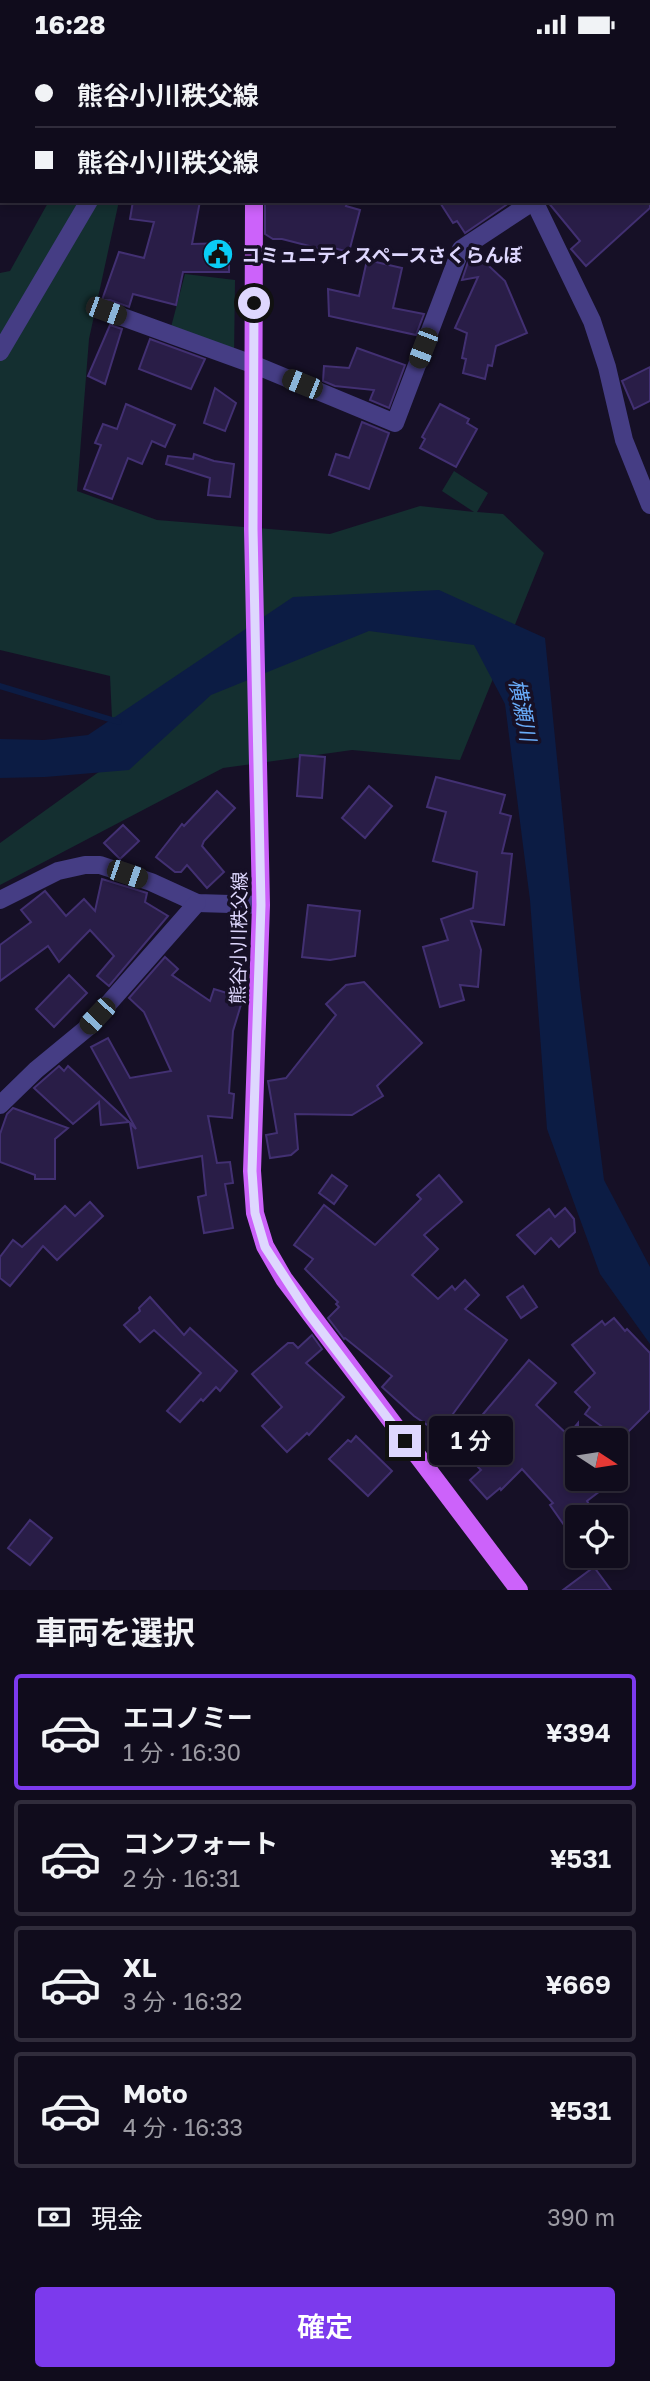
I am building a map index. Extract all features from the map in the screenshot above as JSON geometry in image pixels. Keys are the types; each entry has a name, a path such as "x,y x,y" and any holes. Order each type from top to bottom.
{"main road":[{"name":"熊谷小川秩父線","path":"254,203 253,529 261,905 252,1171 255,1213 265,1247 308,1313 519,1590"}],"street":[{"path":"0,352 88,203"},
{"path":"106,311 255,365 395,423 461,249 531,203"},
{"path":"535,203 592,321 607,367 624,440 650,505"},
{"path":"0,900 58,871 85,865 100,865 151,882 197,903 261,905"},
{"path":"0,1105 86,1028 197,903"}],"green space":[{"path":"48,203 119,203 89,339 77,491 157,520 330,534 420,506 474,512 442,491 454,471 488,493 477,512 503,514 544,553 460,760 352,750 223,768 0,885 0,843 114,761 110,676 0,650 0,273 10,271"},
{"path":"185,274 235,280 234,356 170,331"}],"water":[{"name":"横瀬川","path":"439,590 545,638 580,989 604,1180 650,1267 650,1344 600,1274 547,1129 530,900 505,704 474,645 369,631 211,695 129,770 0,778 0,739 44,740 88,735 293,597"}],"building":[{"path":"133,203 200,203 192,244 229,243 229,272 183,272 176,305 133,294 129,307 102,300 119,252 144,258 154,222 130,219"},
{"path":"265,203 347,203 346,206 360,210 349,252 273,239 265,234"},
{"path":"440,203 509,203 465,233 457,221 453,223"},
{"path":"549,203 650,203 650,208 586,266 571,249 580,241"},
{"path":"475,253 505,281 527,333 496,346 492,366 488,365 485,379 463,373 466,359 462,358 467,333 455,328 478,277 462,280 470,256"},
{"path":"367,260 402,268 393,308 424,314 416,335 329,316 328,289 359,296"},
{"path":"110,325 122,329 105,384 88,376"},
{"path":"150,339 205,359 191,389 139,369"},
{"path":"357,348 405,365 389,408 370,400 374,390 335,386 323,381 324,366 349,368"},
{"path":"650,367 650,401 634,409 622,381"},
{"path":"215,388 236,403 225,431 204,423"},
{"path":"126,404 175,425 165,447 152,441 142,464 128,458 112,499 84,489 101,445 95,443 103,424 117,429"},
{"path":"440,404 469,419 467,423 477,429 456,467 420,448 425,439 422,437"},
{"path":"362,422 389,433 369,489 329,475 336,454 349,458"},
{"path":"194,454 234,464 230,497 208,495 210,478 166,464 168,456 193,459"},
{"path":"300,755 325,757 322,798 297,796"},
{"path":"436,777 505,795 500,813 511,816 502,853 512,854 504,925 471,921 481,950 478,987 460,985 464,1000 440,1007 423,947 448,940 441,919 473,908 477,872 433,861 446,812 427,807"},
{"path":"369,786 392,806 365,838 342,818"},
{"path":"217,791 235,808 202,846 224,872 207,888 187,865 181,872 175,872 156,857 182,824 184,826"},
{"path":"123,825 139,841 120,859 104,843"},
{"path":"102,879 147,893 145,902 168,916 109,986 97,976 114,956 90,930 59,962 48,946 0,981 0,945 31,922 21,910 45,891 66,916 84,899 95,911"},
{"path":"308,905 360,911 355,956 330,960 302,957"},
{"path":"165,957 178,969 172,975 210,1001 214,989 243,998 233,1031 229,1093 234,1094 232,1118 208,1116 217,1163 230,1162 233,1183 225,1184 233,1228 204,1233 198,1197 206,1195 202,1156 138,1168 130,1123 136,1129 91,1047 108,1038 130,1078 171,1071 144,1012 129,998"},
{"path":"69,975 87,993 54,1027 36,1009"},
{"path":"364,982 422,1043 377,1086 383,1096 352,1115 295,1114 298,1149 291,1155 270,1158 266,1135 277,1133 268,1081 286,1078 336,1015 326,1004 346,985"},
{"path":"59,1066 64,1071 68,1066 129,1122 101,1125 99,1102 73,1124 34,1088"},
{"path":"13,1108 68,1128 55,1139 55,1179 35,1179 35,1175 0,1162 0,1134 7,1114"},
{"path":"332,1175 347,1186 334,1204 319,1193"},
{"path":"439,1175 462,1202 424,1235 438,1249 412,1275 438,1299 452,1286 455,1290 465,1280 479,1295 465,1309 507,1340 439,1433 414,1416 382,1387 392,1376 344,1339 328,1318 339,1307 336,1304 338,1302 305,1269 313,1259 294,1245 324,1205 375,1245 421,1199 417,1195"},
{"path":"90,1202 103,1216 57,1260 43,1246 10,1286 0,1278 0,1257 13,1240 22,1247 65,1206 75,1216"},
{"path":"565,1208 574,1219 575,1232 559,1247 551,1238 535,1254 517,1235 549,1209 555,1217"},
{"path":"523,1286 537,1307 521,1318 507,1297"},
{"path":"150,1297 184,1335 190,1328 237,1371 220,1391 216,1387 180,1422 167,1411 201,1373 154,1330 140,1342 124,1325 140,1311 139,1308"},
{"path":"614,1318 650,1353 650,1410 628,1432 628,1428 604,1428 585,1414 590,1407 575,1392 595,1373 572,1345 602,1321 605,1325"},
{"path":"312,1335 322,1349 306,1363 344,1397 309,1435 307,1433 287,1452 262,1426 282,1407 252,1374 288,1343 293,1343 298,1348"},
{"path":"529,1360 556,1383 536,1405 565,1432 565,1491 600,1491 587,1501 589,1505 565,1505 564,1525 550,1505 553,1503 522,1469 501,1490 500,1488 487,1499 470,1480 481,1470 478,1467 490,1455 467,1433"},
{"path":"356,1436 392,1471 368,1496 329,1459 348,1440 351,1442"},
{"path":"30,1520 52,1538 30,1565 8,1548"},
{"path":"595,1568 611,1590 563,1590"}],"waterway":[{"path":"0,686 119,722"}],"place":[{"name":"コミュニティスペースさくらんぼ","path":"218,254"}],"route":[{"path":"254,303 253,529 261,905 252,1171 255,1213 265,1247 284,1279 405,1441"}]}
